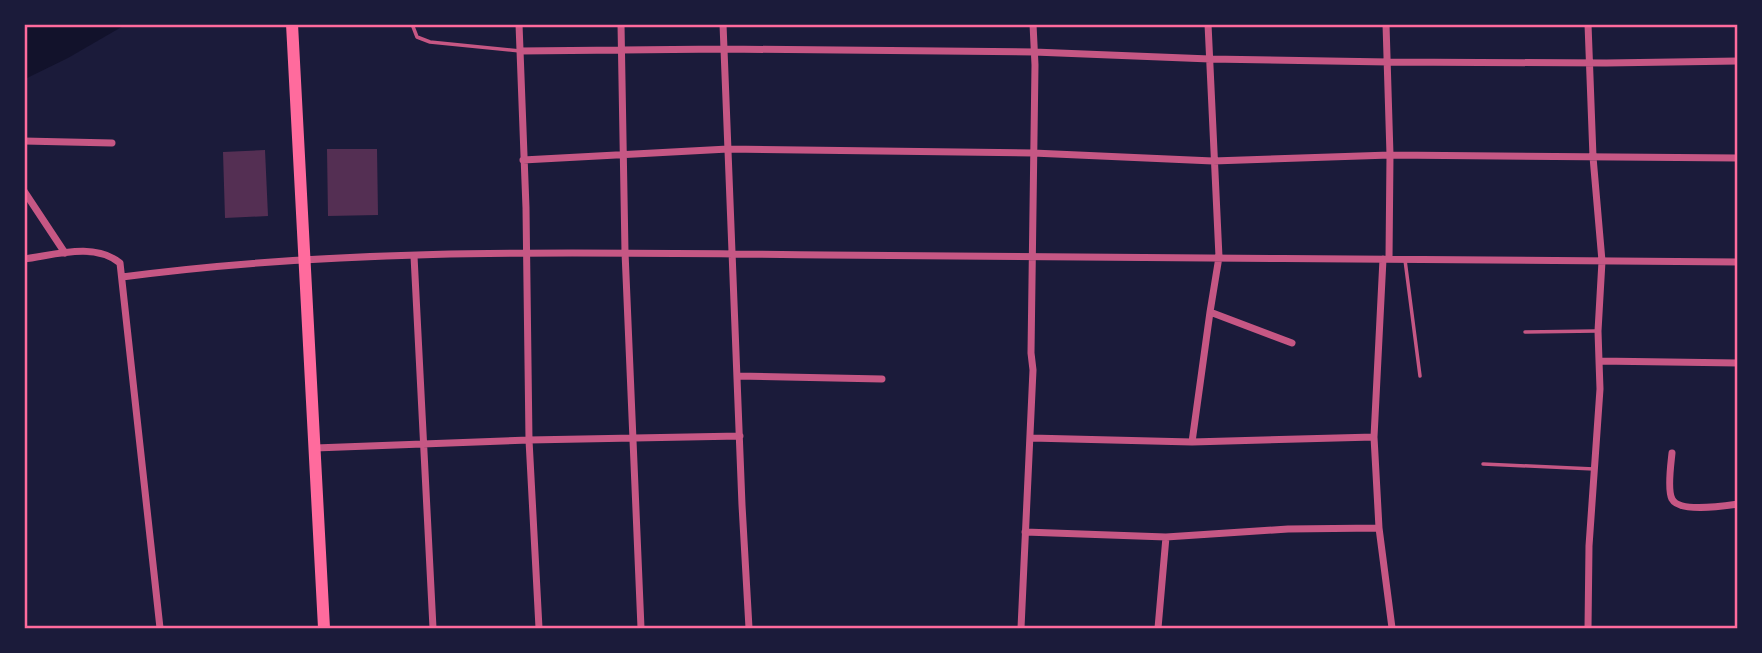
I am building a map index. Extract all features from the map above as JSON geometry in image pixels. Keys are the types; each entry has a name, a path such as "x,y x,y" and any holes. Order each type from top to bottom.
{"highway":[{"path":"292,24 324,628"}],"street":[{"path":"519,24 526,208 528,440 539,628"},
{"path":"621,24 625,252 641,628"},
{"path":"723,24 750,628"},
{"path":"1021,628 1033,370 1033,24"},
{"path":"1192,442 1219,257 1208,24"},
{"path":"1386,24 1390,155 1374,437 1380,528 1392,628"},
{"path":"1588,24 1592,157 1602,261 1588,628"},
{"path":"520,51 724,49 1034,52 1388,62 1738,61"},
{"path":"24,141 112,143"},
{"path":"523,160 728,149 1033,153 1213,161 1390,155 1738,158"},
{"path":"24,191 65,253"},
{"path":"24,259 77,251 110,255 120,264 160,628"},
{"path":"121,277 181,269 303,260 525,252 1738,262"},
{"path":"414,256 433,628"},
{"path":"1210,313 1292,343"},
{"path":"1600,361 1738,363"},
{"path":"737,376 882,379"},
{"path":"315,448 740,436"},
{"path":"1031,438 1192,442 1374,437"},
{"path":"1672,453 1670,494 1677,504 1700,508 1738,504"},
{"path":"1025,532 1166,537 1288,529 1380,528"},
{"path":"1157,628 1166,537"}],"lane":[{"path":"412,24 417,37 430,42 520,51"},
{"path":"1405,259 1420,376"},
{"path":"1525,332 1598,331"},
{"path":"1483,464 1594,469"}],"shaded area":[{"path":"25,24 125,25 25,79"}],"building":[{"path":"327,149 377,149 378,215 328,216"},
{"path":"265,150 268,216 225,218 223,152"}]}
